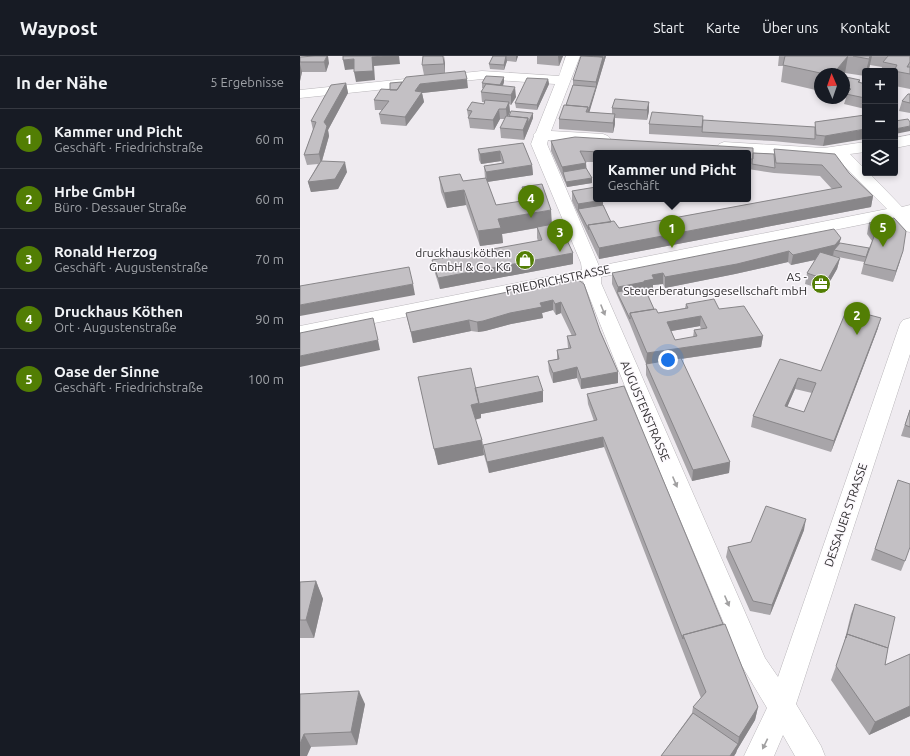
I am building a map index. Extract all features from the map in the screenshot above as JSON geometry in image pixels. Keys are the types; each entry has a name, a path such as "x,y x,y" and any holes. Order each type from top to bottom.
{"street":[{"name":"AUGUSTENSTRASSE","path":"573,56 541,136 539,144 542,154 590,263 592,283 755,666 782,706 811,756"},
{"path":"300,94 482,75 564,80"},
{"path":"541,136 620,140"},
{"path":"898,142 910,140"},
{"path":"706,146 824,153 862,148"},
{"path":"839,152 904,212 910,227"},
{"name":"FRIEDRICHSTRASSE","path":"300,332 904,212"},
{"name":"DESSAUER STRASSE","path":"758,756 782,706 910,324"}],"building":[{"path":"327,56 324,62 300,62 300,57"},
{"path":"343,56 383,56 372,57 373,71 354,72 354,59 343,60"},
{"path":"423,56 443,56 444,64 422,65"},
{"path":"493,56 506,56 504,65 489,64"},
{"path":"581,56 603,57 596,82 573,80"},
{"path":"785,56 848,56 838,68 814,68 814,72 783,65"},
{"path":"853,56 870,56 869,59"},
{"path":"888,56 910,56 910,62 907,67 910,67 910,74 898,72 898,68 896,68 897,65 883,62"},
{"path":"465,71 467,79 420,84 415,91 422,92 405,117 379,114 389,101 374,100 381,89 397,90 406,77"},
{"path":"486,76 504,77 500,85 482,83"},
{"path":"527,78 548,79 537,105 515,103"},
{"path":"850,78 860,80 858,82 862,83 862,97 850,95"},
{"path":"402,82 397,90 390,90 390,83"},
{"path":"346,83 324,122 327,126 319,154 304,155 316,122 311,121 331,85"},
{"path":"486,84 515,87 511,95 481,92"},
{"path":"573,85 596,87 588,112 588,107 566,105"},
{"path":"908,94 910,94 910,103 902,101"},
{"path":"615,99 649,102 647,110 612,108"},
{"path":"485,100 509,102 506,109 499,109 493,120 468,118 472,111 467,110 472,102 484,104"},
{"path":"564,105 588,107 586,112 615,114 613,123 559,119"},
{"path":"511,111 533,113 528,123 528,118 509,116"},
{"path":"652,112 703,116 702,127 649,124"},
{"path":"862,115 862,130 825,136 816,135 815,122"},
{"path":"506,116 528,118 523,130 500,128"},
{"path":"908,119 910,126 898,128 898,121"},
{"path":"703,120 815,127 815,139 702,132"},
{"path":"575,137 753,148 753,159 751,159 751,150 593,150 593,152 580,151 586,163 562,167 551,141"},
{"path":"523,143 532,165 486,172 484,166 504,163 502,156 500,151 480,154 478,149"},
{"path":"774,149 835,154 849,173 873,196 599,248 588,225 614,221 619,228 842,187 822,165 776,163"},
{"path":"753,153 774,154 775,168 752,164"},
{"path":"321,161 345,162 335,179 308,182"},
{"path":"586,168 592,178 566,182 563,172"},
{"path":"460,174 463,181 486,178 496,205 528,200 522,187 542,184 551,210 498,219 501,228 478,231 464,190 444,193 439,177"},
{"path":"593,188 593,202 578,204 572,191"},
{"path":"603,205 611,222 588,225 589,230 578,209"},
{"path":"894,218 906,231 903,251 896,271 864,264 876,231 869,223"},
{"path":"559,223 573,253 438,278 432,260 542,240 537,227"},
{"path":"834,229 841,238 835,245 793,255 789,251 737,264 665,277 663,273 652,275 654,279 618,287 612,273 727,250"},
{"path":"840,243 869,248 866,257 834,250"},
{"path":"820,252 840,258 827,280 807,273"},
{"path":"409,267 413,284 300,305 300,286"},
{"path":"574,280 580,281 584,284 600,331 618,372 581,379 577,367 553,373 548,361 559,359 557,350 571,348 567,336 576,335 561,302 555,304 553,300 540,303 542,307 510,313 483,321 477,322 469,320 411,332 406,313 532,287"},
{"path":"644,287 654,309 630,313 630,319 617,292"},
{"path":"714,299 719,309 744,306 763,336 647,353 630,313 656,309 658,313 688,308 686,304","holes":["701,316 707,328 694,330 697,336 675,340 667,322"]},
{"path":"847,309 881,318 834,441 753,416 780,359 821,371","holes":["798,378 816,383 804,412 785,406"]},
{"path":"373,318 378,340 300,356 300,333"},
{"path":"681,358 730,462 693,470 646,364"},
{"path":"471,368 479,403 471,405 482,440 434,449 418,377"},
{"path":"538,376 543,391 479,404 475,388"},
{"path":"624,386 723,624 683,635 683,639 603,437 487,462 483,445 597,420 587,394"},
{"path":"910,410 910,427 905,425"},
{"path":"898,480 910,484 910,547 905,561 875,549"},
{"path":"766,506 806,519 772,605 753,601 728,547 751,542"},
{"path":"316,581 306,620 300,620 300,582"},
{"path":"855,604 895,617 888,648 847,634"},
{"path":"725,624 758,707 739,737 693,707 706,692 683,635"},
{"path":"847,634 888,648 885,665 910,654 910,706 875,722 836,666"},
{"path":"359,691 351,732 304,734 300,744 300,694"},
{"path":"693,713 738,744 730,756 661,756"}],"place":[{"name":"Druckhaus Köthen","path":"531,218"},
{"name":"Oase der Sinne","path":"883,247"},
{"name":"Kammer und Picht","path":"672,248"},
{"name":"Ronald Herzog","path":"560,252"},
{"name":"druckhaus köthen GmbH & Co. KG","path":"525,260"},
{"name":"AS - Steuerberatungsgesellschaft mbH","path":"821,284"},
{"name":"Hrbe GmbH","path":"857,335"}]}
